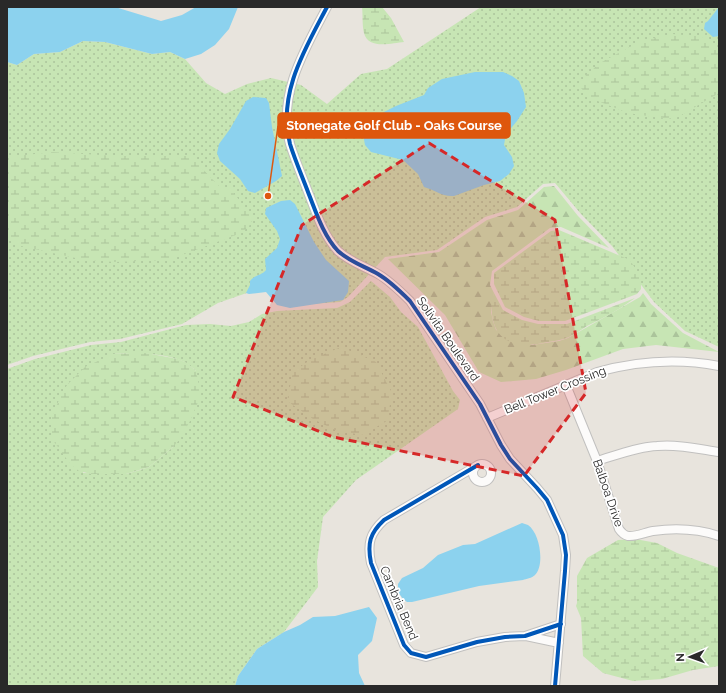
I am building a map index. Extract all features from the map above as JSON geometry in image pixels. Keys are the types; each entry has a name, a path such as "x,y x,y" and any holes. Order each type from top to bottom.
{"street":[{"name":"Solivita Boulevard","path":"327,7 297,65 291,84 288,123 290,143 316,212 329,240 337,250 346,257 391,282 410,301 480,404 500,445 510,459 547,500 563,536 566,555 555,686"},
{"name":"Bell Tower Crossing","path":"487,418 597,372 625,365 648,362 689,362 719,366"},
{"name":"Balboa Drive","path":"566,385 597,460 618,528 624,534 633,536 651,532 681,530 710,533 719,536"},
{"path":"597,460 633,450 658,446 684,446 719,452"},
{"name":"Cambria Bend","path":"478,465 384,520 375,528 370,541 369,552 371,563 404,644 411,653 426,657 477,642 505,637 525,636 561,624"},
{"path":"525,636 559,643"}],"highlighted area":[{"path":"429,143 555,220 586,393 524,476 333,437 233,397 302,225"}],"green space":[{"path":"362,7 382,7 391,18 404,42 375,44 370,42 364,33"},
{"path":"481,7 719,7 719,347 685,331 654,302 612,246 581,214 555,183 543,184 517,207 485,217 437,250 385,257 348,297 340,302 295,305 267,286 218,303 182,324 120,339 90,342 33,356 7,365 7,62 17,65 34,54 60,52 83,41 105,42 152,54 170,52 185,59 206,83 225,94 247,84 271,78 301,85 327,104 361,74 387,69"},
{"path":"672,34 702,37 712,41 718,54 720,71 719,93 678,117 667,119 628,113 590,98 580,87 584,77 600,63 641,41"},
{"path":"53,152 116,156 190,156 222,189 231,189 253,219 249,226 241,233 169,260 114,262 80,259 21,246 7,237 7,157"},
{"path":"554,186 578,216 609,248 561,227 550,228 492,271 490,285 494,293 491,312 496,330 532,345 559,341 568,338 640,297 643,293 651,304 683,333 719,352 656,345 623,349 566,370 536,379 501,382 479,372 445,315 388,259 439,252 487,220 518,210 544,187"},
{"path":"559,230 630,260 641,278 641,289 637,294 565,321 539,321 524,317 505,307 494,284 494,273 551,231"},
{"path":"371,281 390,297 401,312 418,327 453,391 460,400 458,409 356,480 323,517 317,561 318,587 284,632 257,649 238,676 235,686 7,686 7,369 35,359 91,345 121,342 186,325 210,324 231,326 249,322 262,314 277,311 337,308 350,302","holes":["136,353 174,358 186,363 196,371 173,447 149,467 140,470 126,474 83,473 113,354"]},
{"path":"494,293 503,310 522,320 538,324 567,324 635,298 624,306 569,337 556,341 528,345 508,341 498,332 492,313"},
{"path":"341,347 376,362 392,393 387,421 362,435 335,430 313,419 287,401 293,372 310,360"},
{"path":"146,353 178,359 187,363 196,371 201,395 190,421 180,439 173,447 149,467 126,474 91,474 79,471 71,465 52,439 52,416 67,385 85,367 113,354"},
{"path":"635,539 657,543 677,553 719,568 719,666 693,670 662,679 633,681 603,673 583,656 581,618 576,606 577,576 587,558 618,540"}],"water":[{"path":"7,7 115,7 161,21 182,15 196,7 238,7 229,29 215,45 201,54 185,59 170,52 152,54 105,42 83,41 60,52 34,54 17,65 7,62"},
{"path":"719,7 719,36 713,37 704,29 705,23"},
{"path":"475,72 503,72 519,81 524,93 526,107 506,134 504,145 512,157 514,166 509,174 500,181 454,196 442,194 424,187 418,174 403,160 371,152 365,145 363,134 380,114 424,95 428,88 442,79"},
{"path":"253,97 266,98 269,103 272,127 282,176 255,193 248,191 240,179 220,161 217,153 219,144 230,129 246,101"},
{"path":"290,200 295,204 314,242 326,260 349,281 348,292 343,300 290,308 277,305 266,292 246,293 250,285 250,281 266,270 265,259 277,248 280,239 277,231 265,214 266,208 281,201"},
{"path":"522,523 528,525 532,529 536,535 540,549 540,564 535,575 532,577 523,580 479,586 412,602 407,602 398,592 398,584 402,578 423,568 438,555 463,545 475,544"},
{"path":"369,607 377,618 372,641 358,655 359,673 365,686 235,686 238,676 257,649 284,632 313,617 335,616"}],"cycle path":[{"path":"327,7 302,56 295,72 290,90 287,107 287,125 292,150 320,223 333,245 347,258 387,280 410,301 480,404 510,459 547,500 563,535 566,555 555,686"},
{"path":"478,465 384,520 373,534 369,550 371,563 404,645 411,653 426,657 477,642 505,637 525,636 561,624"}],"place":[{"name":"Stonegate Golf Club - Oaks Course","path":"268,196"}]}
